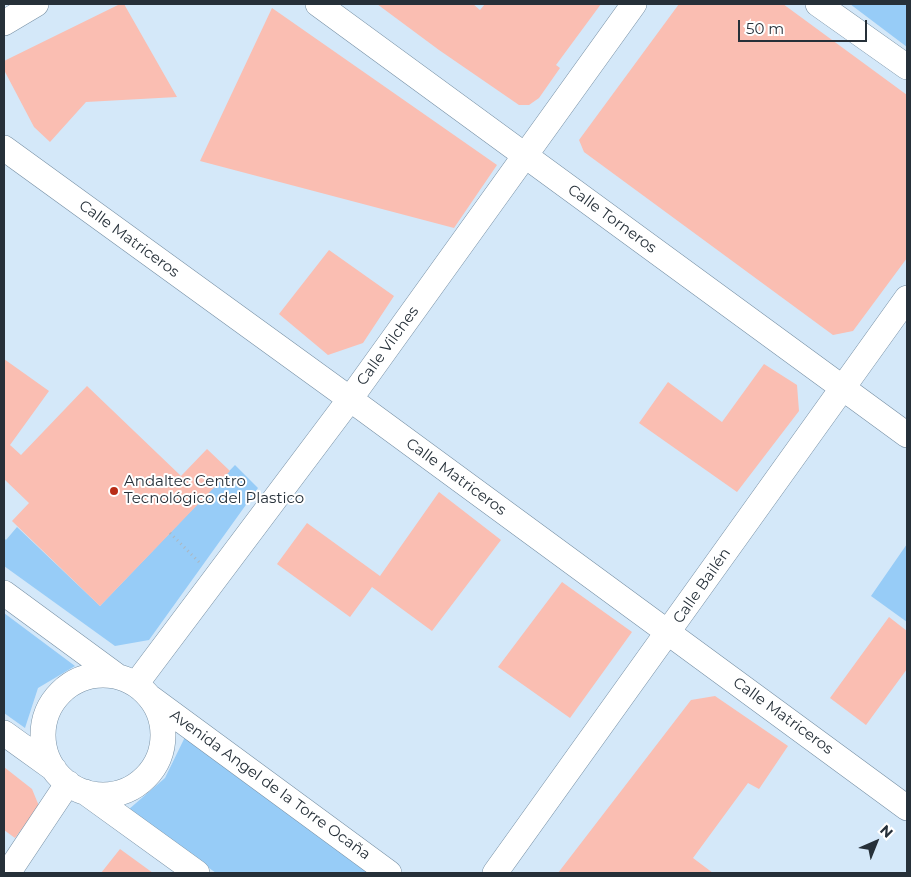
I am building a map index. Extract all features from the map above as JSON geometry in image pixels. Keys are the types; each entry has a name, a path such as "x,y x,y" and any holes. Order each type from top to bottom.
{"street":[{"path":"4,23 36,4"},
{"name":"Calle Torneros","path":"318,4 907,435"},
{"name":"Calle Vilches","path":"135,686 350,399 634,4"},
{"path":"818,4 907,67"},
{"name":"Calle Matriceros","path":"4,148 350,399 907,808"},
{"name":"Calle Bailén","path":"496,873 907,298"},
{"name":"Avenida Angel de la Torre Ocaña","path":"4,592 389,873"},
{"path":"97,675 135,686 160,714 163,733 161,752 153,769 140,782 123,791 104,794 69,781 45,750 43,729 48,709 60,692 77,680 97,675"},
{"path":"4,733 197,873"},
{"path":"8,873 69,781"}],"path":[{"path":"170,533 216,578"}],"shaded area":[{"path":"4,4 907,4 907,873 4,873"},
{"path":"850,4 907,4 907,47"},
{"path":"235,465 258,488 149,640 115,646 4,566 4,538 6,540 17,527 100,606"},
{"path":"907,544 907,622 871,596"},
{"path":"4,613 75,666 38,688 25,728 4,713"},
{"path":"185,737 372,873 216,873 128,810 165,778"}],"building":[{"path":"120,4 124,4 177,97 86,102 50,142 34,127 4,70 4,61"},
{"path":"377,4 473,4 480,10 485,4 601,4 556,65 560,68 539,98 529,105 519,105 439,50"},
{"path":"679,4 783,4 907,95 907,258 853,331 833,335 584,152 579,140"},
{"path":"272,8 497,165 454,228 200,161"},
{"path":"329,250 394,296 363,343 328,355 279,314"},
{"name":"Andaltec Centro Tecnológico del Plastico","path":"4,359 49,391 10,445 21,455 87,386 181,476 207,449 230,471 100,606 12,521 29,503 4,479"},
{"path":"764,364 797,385 799,411 737,492 639,423 668,382 722,422"},
{"path":"439,492 501,540 432,631 372,587 350,617 277,564 307,523 380,576"},
{"path":"562,582 632,632 570,718 498,667"},
{"path":"889,617 907,631 907,669 866,725 830,698"},
{"path":"715,696 788,746 759,789 748,783 693,858 713,873 558,873 691,700"},
{"path":"4,767 32,789 39,806 15,838 4,830"},
{"path":"120,849 153,873 101,873"}],"place":[{"name":"Andaltec Centro Tecnológico del Plastico","path":"114,491"}]}
